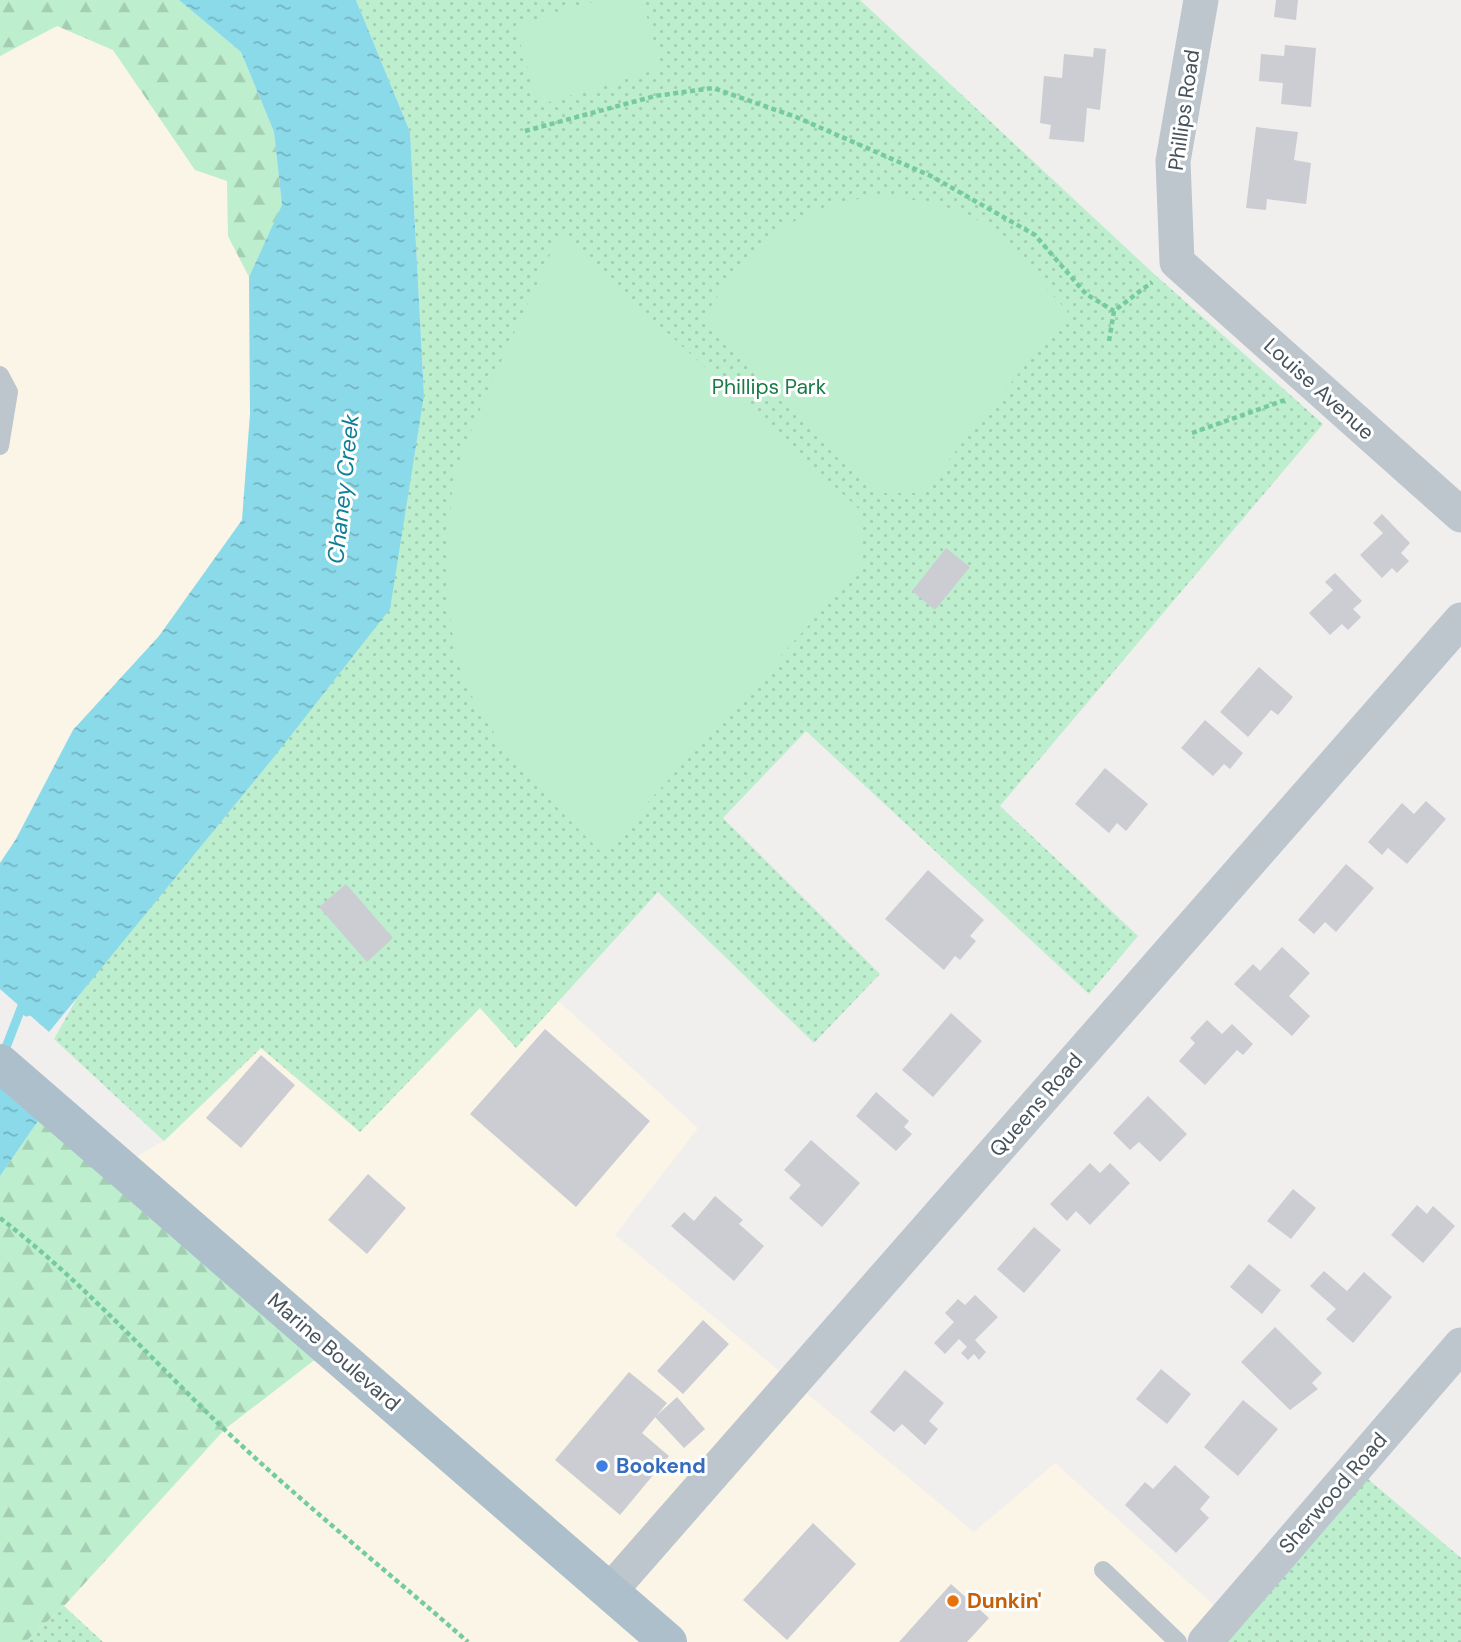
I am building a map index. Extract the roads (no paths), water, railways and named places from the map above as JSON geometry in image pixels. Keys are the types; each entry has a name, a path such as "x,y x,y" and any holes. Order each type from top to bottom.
{"main road":[{"name":"Marine Boulevard","path":"0,1063 668,1642"}],"street":[{"name":"Phillips Road","path":"1177,262 1173,161 1201,0"},
{"name":"Louise Avenue","path":"1177,262 1461,515"},
{"name":"Queens Road","path":"610,1591 1461,620"},
{"name":"Sherwood Road","path":"1205,1642 1461,1345"}],"lane":[{"path":"0,374 9,392 0,446"},
{"path":"1104,1570 1178,1642"}],"water":[{"path":"179,0 356,0 410,132 424,395 390,609 270,762 49,1032 0,989 0,863 16,839 73,730 159,636 242,520 250,414 249,277 282,205 274,132 241,52"},
{"path":"0,1063 49,1105 0,1176"}],"waterway":[{"name":"Chaney Creek","path":"3,1055 22,1006 27,1012"}],"place":[{"name":"Bookend","path":"602,1466"},
{"name":"Dunkin'","path":"953,1601"}],"park label":[{"name":"Phillips Park","path":"769,387"}]}
